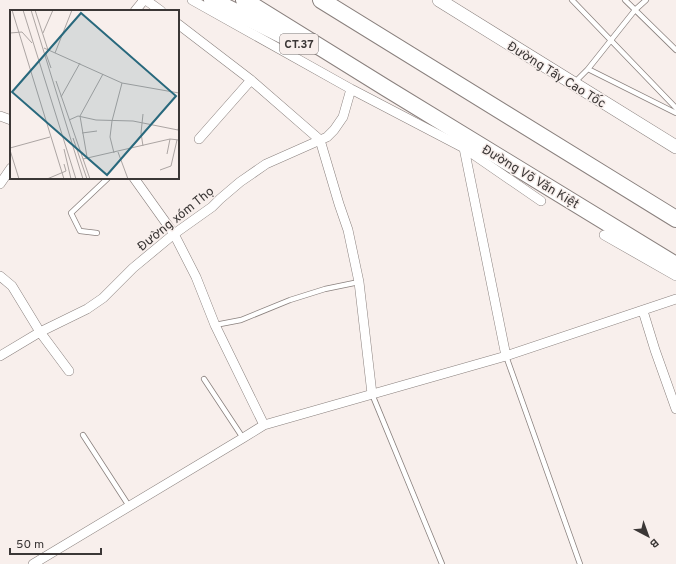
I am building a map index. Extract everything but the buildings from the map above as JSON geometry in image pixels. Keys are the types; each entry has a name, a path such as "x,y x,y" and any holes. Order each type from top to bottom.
{"highway":[{"name":"Đường Võ Văn Kiệt","path":"212,0 386,88"},
{"name":"Đường Võ Văn Kiệt","path":"244,0 676,265"},
{"path":"321,0 676,219"},
{"path":"333,0 410,54"}],"main road":[{"name":"Đường Tây Cao Tốc","path":"439,0 676,147"}],"street":[{"path":"136,10 145,0 160,10"},
{"path":"192,0 351,89 464,148 542,201"},
{"path":"179,25 251,80 320,140 348,230 359,282 372,394"},
{"path":"199,139 251,80"},
{"name":"Đường xóm Thọ","path":"0,356 40,332 87,309 103,298 133,268 174,234 212,207 220,198 240,182 266,164 327,137 343,117 351,89"},
{"path":"0,116 10,120"},
{"path":"464,148 506,356"},
{"path":"0,184 10,169"},
{"path":"135,179 174,234 196,277 215,325 264,425"},
{"path":"604,235 676,276"},
{"path":"0,276 12,286 40,332 69,371"},
{"path":"33,564 264,425 506,356 676,299"},
{"path":"642,311 676,409"}],"lane":[{"path":"572,0 676,108"},
{"path":"625,0 676,50"},
{"path":"574,84 588,69 635,10 646,0"},
{"path":"588,69 676,113"},
{"path":"97,233 80,231 71,213 107,179"},
{"path":"215,325 241,320 290,300 325,289 359,282"},
{"path":"506,356 580,564"},
{"path":"204,379 243,438"},
{"path":"372,394 442,564"},
{"path":"83,435 129,506"}]}
